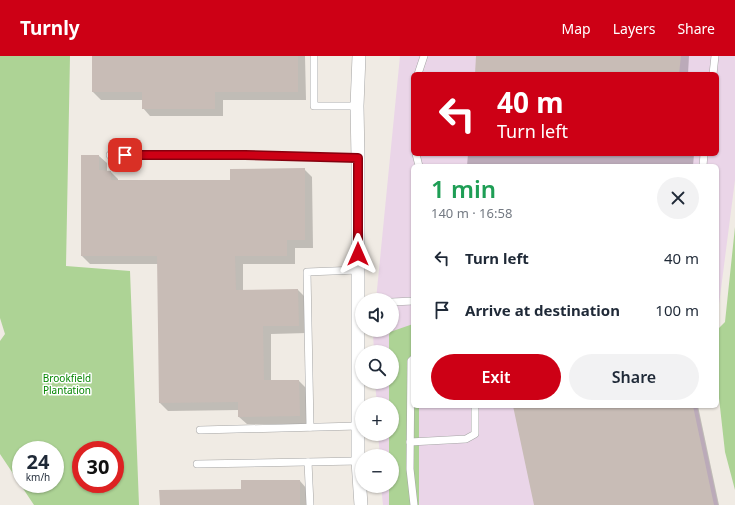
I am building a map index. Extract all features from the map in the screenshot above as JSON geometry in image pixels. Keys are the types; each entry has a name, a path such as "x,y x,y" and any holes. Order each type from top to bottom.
{"street":[{"path":"358,56 357,106 359,293"},
{"path":"358,397 359,337"},
{"path":"360,493 361,505"}],"lane":[{"path":"314,56 314,106 357,106"},
{"path":"419,72 424,56"},
{"path":"713,72 715,56"},
{"path":"110,155 245,155 358,158"},
{"path":"310,427 308,272 358,270"},
{"path":"399,302 411,301"},
{"path":"411,361 410,469 414,505"},
{"path":"410,442 466,439 475,434 475,408"},
{"path":"200,430 355,426"},
{"path":"197,464 355,461"},
{"path":"308,462 310,505"}],"shaded area":[{"path":"400,56 735,56 735,180 719,304 719,164 411,164 411,408 697,408 718,505 383,505 382,493 399,493 399,449 379,449 379,441 399,441 399,397 376,397 376,389 399,389 399,345 374,345 373,337 399,337 399,293 377,293"}],"green space":[{"name":"Brookfield Plantation","path":"0,56 70,56 66,266 130,271 139,505 34,505 26,493 64,493 64,441 12,441 12,472 0,454 0,341 5,334 0,318"},
{"path":"735,227 735,490 725,452 719,398 719,328 725,322"},
{"path":"411,325 411,408 419,408 419,505 389,505 389,493 399,493 399,449 389,449 389,441 399,441 399,397 389,397 389,389 399,389 399,345 389,345 389,337 399,337 399,329"}],"building":[{"path":"92,56 298,56 298,92 215,92 215,109 142,109 142,92 92,92"},
{"path":"476,56 681,56 679,72 475,72"},
{"path":"81,155 99,155 99,170 111,171 111,180 230,180 230,169 305,168 305,240 287,240 287,256 235,256 236,290 298,289 299,326 263,326 264,380 299,380 300,416 238,417 238,402 159,403 157,256 81,256"},
{"path":"513,408 693,408 714,505 534,505"},
{"path":"241,480 300,480 300,505 160,505 159,490 241,489"}],"route":[{"path":"125,155 245,155 358,158 358,254"}]}
